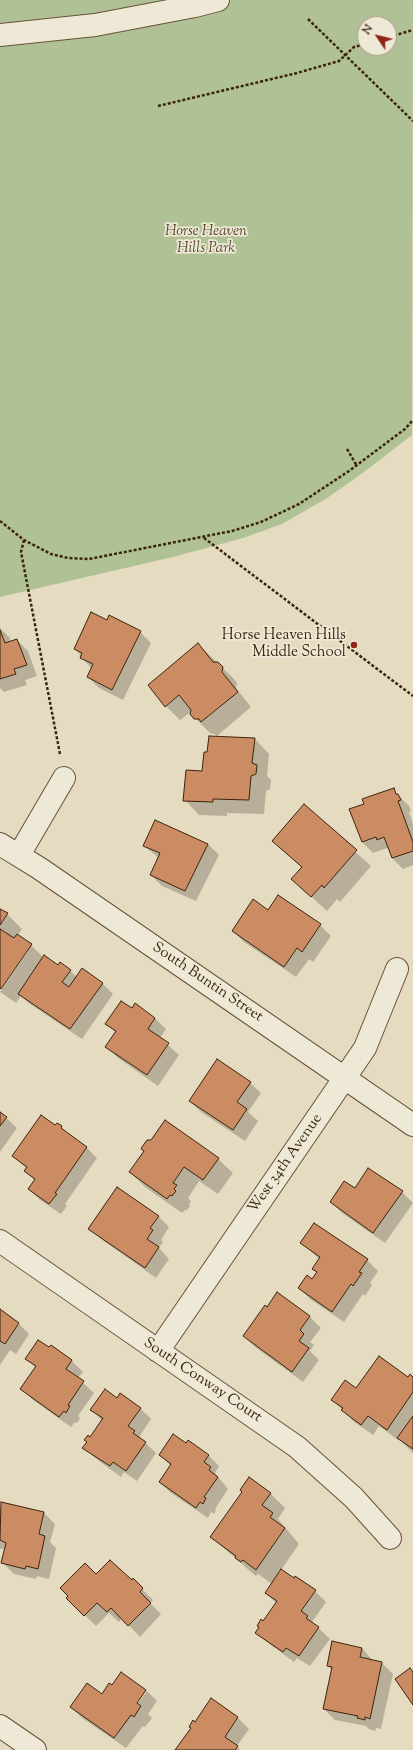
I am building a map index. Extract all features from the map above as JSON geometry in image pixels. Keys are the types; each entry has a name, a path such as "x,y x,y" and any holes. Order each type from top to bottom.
{"street":[{"path":"0,34 95,25 195,6 218,0"},
{"path":"9,850 64,778"},
{"name":"South Buntin Street","path":"9,850 413,1125"},
{"name":"West 34th Avenue","path":"158,1350 346,1078 365,1048 397,969"},
{"name":"South Conway Court","path":"0,1241 297,1447 354,1498 390,1538"},
{"path":"0,1726 35,1750"}],"path":[{"path":"308,19 413,121"},
{"path":"397,35 413,30"},
{"path":"158,106 297,73 339,61 354,47 357,46"},
{"path":"0,521 24,540 51,554 68,558 89,559 204,538 261,522 299,504 357,466 413,420"},
{"path":"347,449 357,466"},
{"path":"204,538 413,696"},
{"path":"24,540 21,552 64,778"}],"green space":[{"name":"Horse Heaven Hills Park","path":"0,0 413,0 412,435 327,498 282,524 243,538 177,556 0,597"}],"building":[{"path":"91,612 107,620 109,615 141,631 112,690 87,677 93,664 80,658 82,653 74,649"},
{"path":"0,630 5,643 17,639 27,665 14,669 16,674 0,679"},
{"path":"198,643 213,662 218,662 223,667 222,672 238,692 201,722 199,719 194,719 190,714 191,710 179,695 165,707 148,685"},
{"path":"209,736 255,738 252,763 257,765 256,774 251,776 249,800 213,799 213,802 183,801 186,770 202,771 204,752 207,752"},
{"path":"394,788 396,794 398,794 401,800 398,801 413,842 413,851 392,858 384,837 377,840 376,837 362,842 349,809 364,804 362,799"},
{"path":"304,804 357,850 324,888 322,885 311,897 291,879 302,867 272,841"},
{"path":"155,820 208,844 185,891 150,875 160,853 143,846"},
{"path":"278,895 321,924 302,952 297,948 284,967 232,931 253,899 268,910"},
{"path":"0,909 8,913 0,925"},
{"path":"0,929 14,938 17,934 32,944 1,989 0,988"},
{"path":"44,955 58,965 60,962 71,970 62,982 69,987 82,968 103,983 70,1029 18,994"},
{"path":"121,1001 132,1008 135,1003 155,1018 148,1029 169,1043 147,1075 105,1047 116,1031 105,1024"},
{"path":"217,1059 251,1082 237,1102 247,1109 233,1130 189,1101"},
{"path":"0,1112 7,1117 0,1126"},
{"path":"41,1115 55,1125 57,1123 62,1126 61,1128 87,1147 49,1204 28,1189 35,1179 24,1171 27,1167 12,1156"},
{"path":"165,1120 219,1158 203,1180 184,1167 173,1183 177,1185 174,1189 176,1191 167,1199 129,1172 144,1151 141,1149 142,1147 147,1140 151,1140"},
{"path":"368,1168 403,1191 373,1233 330,1202 344,1181 355,1188"},
{"path":"117,1187 159,1216 150,1228 153,1230 147,1239 159,1247 145,1268 88,1229"},
{"path":"314,1223 368,1259 359,1272 362,1273 353,1286 351,1284 332,1312 298,1288 307,1275 312,1279 317,1272 312,1269 320,1257 300,1243"},
{"path":"277,1292 310,1316 300,1330 304,1334 299,1341 309,1348 292,1372 243,1336 265,1305 267,1307"},
{"path":"0,1309 19,1323 5,1344 0,1341"},
{"path":"38,1340 49,1347 51,1345 72,1360 66,1369 84,1381 68,1405 70,1406 66,1413 64,1411 59,1417 20,1389 36,1366 25,1359"},
{"path":"379,1356 408,1377 410,1374 413,1377 413,1392 387,1430 368,1416 361,1425 341,1410 343,1408 331,1400 345,1380 356,1388"},
{"path":"105,1389 117,1398 120,1393 141,1408 128,1426 135,1431 133,1433 146,1442 126,1471 113,1462 110,1466 82,1448 87,1442 84,1440 88,1435 90,1437 103,1418 90,1410"},
{"path":"413,1416 413,1449 397,1438"},
{"path":"173,1434 186,1443 188,1440 209,1455 204,1462 211,1467 209,1470 218,1477 204,1497 206,1498 203,1504 200,1502 196,1508 159,1482 171,1464 159,1455"},
{"path":"249,1477 271,1493 262,1505 273,1513 270,1517 285,1528 256,1570 243,1560 241,1562 235,1558 236,1556 210,1537 242,1492 240,1490"},
{"path":"1,1502 44,1512 39,1534 45,1536 38,1569 26,1566 25,1569 1,1563 6,1543 0,1540"},
{"path":"110,1560 143,1588 140,1592 151,1603 128,1626 111,1608 107,1612 97,1603 84,1616 66,1598 68,1596 60,1588 85,1563 96,1574"},
{"path":"281,1569 294,1578 295,1576 316,1590 301,1611 308,1616 306,1618 319,1627 299,1656 286,1648 283,1652 255,1633 259,1627 257,1626 261,1619 263,1621 277,1601 265,1593"},
{"path":"332,1641 362,1648 360,1657 382,1662 370,1719 365,1717 365,1720 357,1718 358,1716 323,1709 332,1667 327,1666"},
{"path":"410,1668 413,1672 413,1705 395,1679"},
{"path":"121,1672 146,1690 137,1703 141,1706 134,1717 131,1715 114,1738 70,1707 87,1683 102,1694 109,1683 112,1685"},
{"path":"211,1698 238,1717 225,1737 238,1746 235,1750 175,1750 191,1728 189,1727 193,1720 195,1722"}],"place":[{"name":"Horse Heaven Hills Middle School","path":"354,645"}]}
